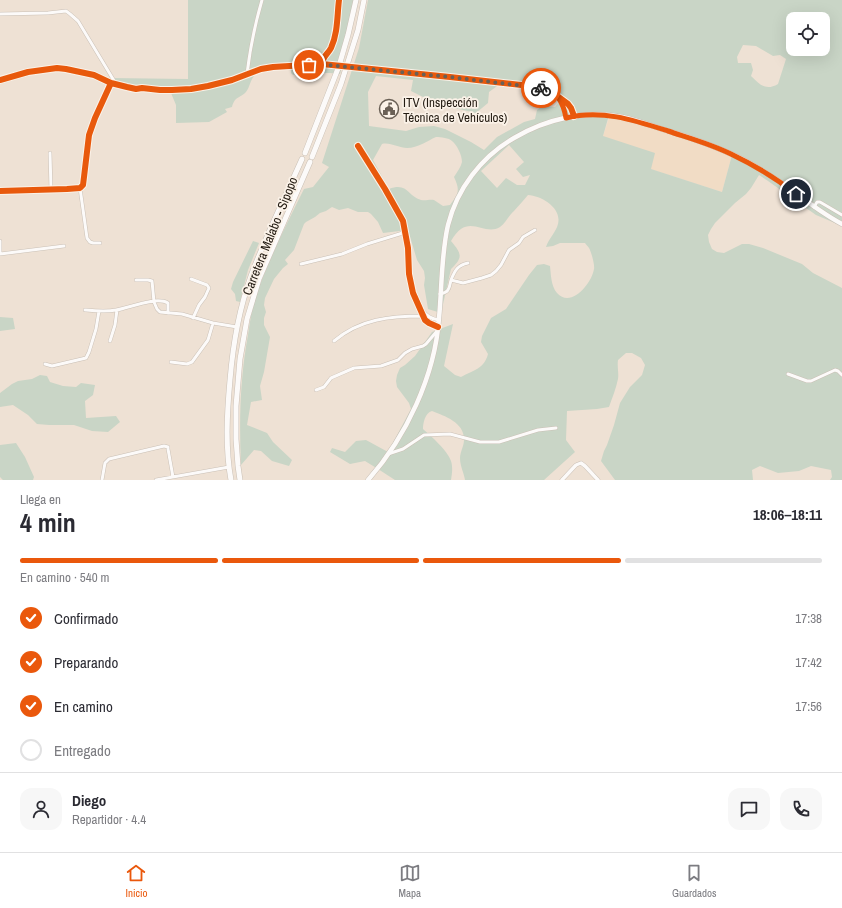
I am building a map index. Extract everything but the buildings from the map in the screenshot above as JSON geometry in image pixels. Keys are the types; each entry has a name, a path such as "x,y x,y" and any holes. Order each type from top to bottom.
{"highway":[{"name":"Carretera Malabo - Sipopo","path":"231,480 227,441 228,404 232,361 240,314 251,277 278,212 304,156 339,66 356,0"},
{"name":"Carretera Malabo - Sipopo","path":"240,480 236,439 236,406 240,359 247,319 259,279 311,159 341,84 358,30 364,0"}],"main road":[{"path":"368,480 388,454 412,413 427,378 438,328 444,248 448,225 464,186 478,167 490,155 505,143 526,131 544,123 574,116 591,114 621,117 637,121 697,140 730,153 788,187 814,207 842,224"}],"street":[{"path":"247,74 251,47 262,0"},
{"path":"322,64 323,58 328,54 332,45 336,29 339,0"},
{"path":"0,14 66,11 78,21 116,84"},
{"path":"0,80 28,72 57,68 94,75 111,83 136,89 191,89 220,83 273,67 322,64 539,87 549,90 560,100 568,104 574,116"},
{"path":"100,243 90,242 87,238 80,188 83,185 89,135 111,83"},
{"path":"560,100 566,118"},
{"path":"358,146 403,221 406,232 408,264 413,293 421,308 428,316 439,320"},
{"path":"50,153 51,190"},
{"path":"0,191 80,188"},
{"path":"814,207 818,202 842,215"},
{"path":"452,280 467,282 491,275 501,265 509,250 519,243 523,237 535,230"},
{"path":"301,264 342,254 367,244 406,232"},
{"path":"0,241 0,253 64,246"},
{"path":"440,294 447,292 454,273 458,267 468,263"},
{"path":"191,278 207,285 209,288 205,297 198,305 193,318"},
{"path":"136,280 148,280 152,282 154,286 154,302 158,311 175,313 213,323 237,327"},
{"path":"85,310 117,310 138,304 162,301 167,302 169,305 168,313"},
{"path":"316,390 324,387 331,378 354,368 381,366 398,360 412,349 426,344 438,328 427,322 423,316 421,308"},
{"path":"110,341 115,325 117,310"},
{"path":"45,364 52,366 86,358 96,329 100,311"},
{"path":"334,341 348,331 374,320 423,316"},
{"path":"171,362 187,364 192,362 208,340 213,323"},
{"path":"788,374 807,381 811,381 834,370 838,371 842,375"},
{"path":"388,454 403,450 424,435 450,434 480,442 499,442 538,430 556,428"},
{"path":"102,480 105,463 108,459 164,446 168,449 173,477"},
{"path":"562,480 576,465 580,463 585,466 598,480"},
{"path":"156,480 229,467"}],"shaded area":[{"path":"610,115 639,121 732,155 722,192 650,169 603,136"}],"green space":[{"path":"188,0 358,0 340,74 299,73 293,75 291,73 291,69 284,68 259,73 253,77 246,92 236,99 232,107 225,109 227,112 209,122 176,123 176,105 171,93 143,91 111,83 110,78 188,79"},
{"path":"368,0 842,0 842,226 816,215 759,175 746,194 715,223 708,235 712,249 717,252 724,253 742,244 749,244 763,248 802,264 813,273 842,288 842,480 830,480 832,477 831,470 811,466 799,471 778,473 760,466 752,470 753,480 615,480 601,461 620,403 630,387 642,375 645,365 641,358 632,353 626,353 618,360 618,379 609,407 567,411 566,440 575,452 544,480 465,480 460,461 464,440 461,429 453,421 432,411 426,416 423,429 439,444 449,457 452,466 451,480 395,480 365,461 350,464 330,452 332,448 345,452 356,441 366,440 388,452 411,409 409,403 397,387 397,375 400,368 415,356 432,332 453,324 444,366 455,375 461,377 484,363 488,354 481,342 482,336 491,318 506,309 537,265 544,264 550,266 554,287 557,293 563,297 568,298 574,296 585,287 594,269 593,258 589,247 585,243 560,243 546,247 558,224 557,213 545,200 528,195 500,227 488,229 469,226 457,232 451,241 460,255 458,261 451,269 441,313 428,309 424,285 424,271 417,260 408,230 383,233 378,222 371,214 368,212 358,212 348,208 339,210 332,207 306,222 294,250 285,260 288,264 274,279 265,298 264,305 266,312 264,325 270,337 260,386 262,400 251,402 247,425 267,433 273,442 292,460 289,466 272,461 261,451 254,450 241,465 240,416 242,383 245,351 254,304 273,253 304,189 313,187 329,167 322,163 359,48","holes":["743,45 756,46 773,56 780,55 786,59 778,84 770,87 763,86 751,76 753,70 751,63 738,63 737,57","376,76 413,80 411,91 437,104 476,113 488,103 489,92 500,84 540,87 561,100 555,107 542,106 537,110 535,119 524,122 497,137 484,150 445,129 434,126 419,127 406,131 369,126 368,92","609,115 639,121 732,155 722,192 651,169 655,153 603,136","436,137 442,137 452,141 456,145 461,156 462,162 454,177 458,191 450,205 443,206 434,200 421,200 416,198 404,188 395,187 389,189 373,160 382,144 411,148 419,146","509,145 524,162 516,169 523,177 530,175 525,185 517,185 506,178 497,188 481,171"]},
{"path":"253,241 259,243 248,270 240,302 236,301 235,294 231,289"},
{"path":"0,317 13,318 15,329 0,331"},
{"path":"40,375 47,376 50,382 63,386 76,387 81,383 95,385 93,395 85,401 86,418 116,416 120,422 108,432 92,431 74,425 37,424 28,415 13,405 0,407 0,393 18,381 32,379"},
{"path":"16,443 25,457 34,477 33,480 3,480 0,477 0,445"}],"cycle path":[{"path":"339,0 335,36 331,48 324,57 322,64 539,87 549,90 568,104 574,116"},
{"path":"0,80 28,72 57,68 94,75 111,83 136,89 172,90 208,86 232,80 261,69 322,64"},
{"path":"0,191 80,188 83,185 89,135 111,83"},
{"path":"358,146 403,221 408,248 409,274 413,293 425,320 438,327"}],"way so far":[{"path":"309,65 322,64 541,88"}],"place":[{"name":"ITV (Inspección Técnica de Vehículos)","path":"389,109"}],"route":[{"path":"541,88 549,90 560,100 566,118 591,114 621,117 697,140 730,153 756,167 788,187 796,194"}]}
